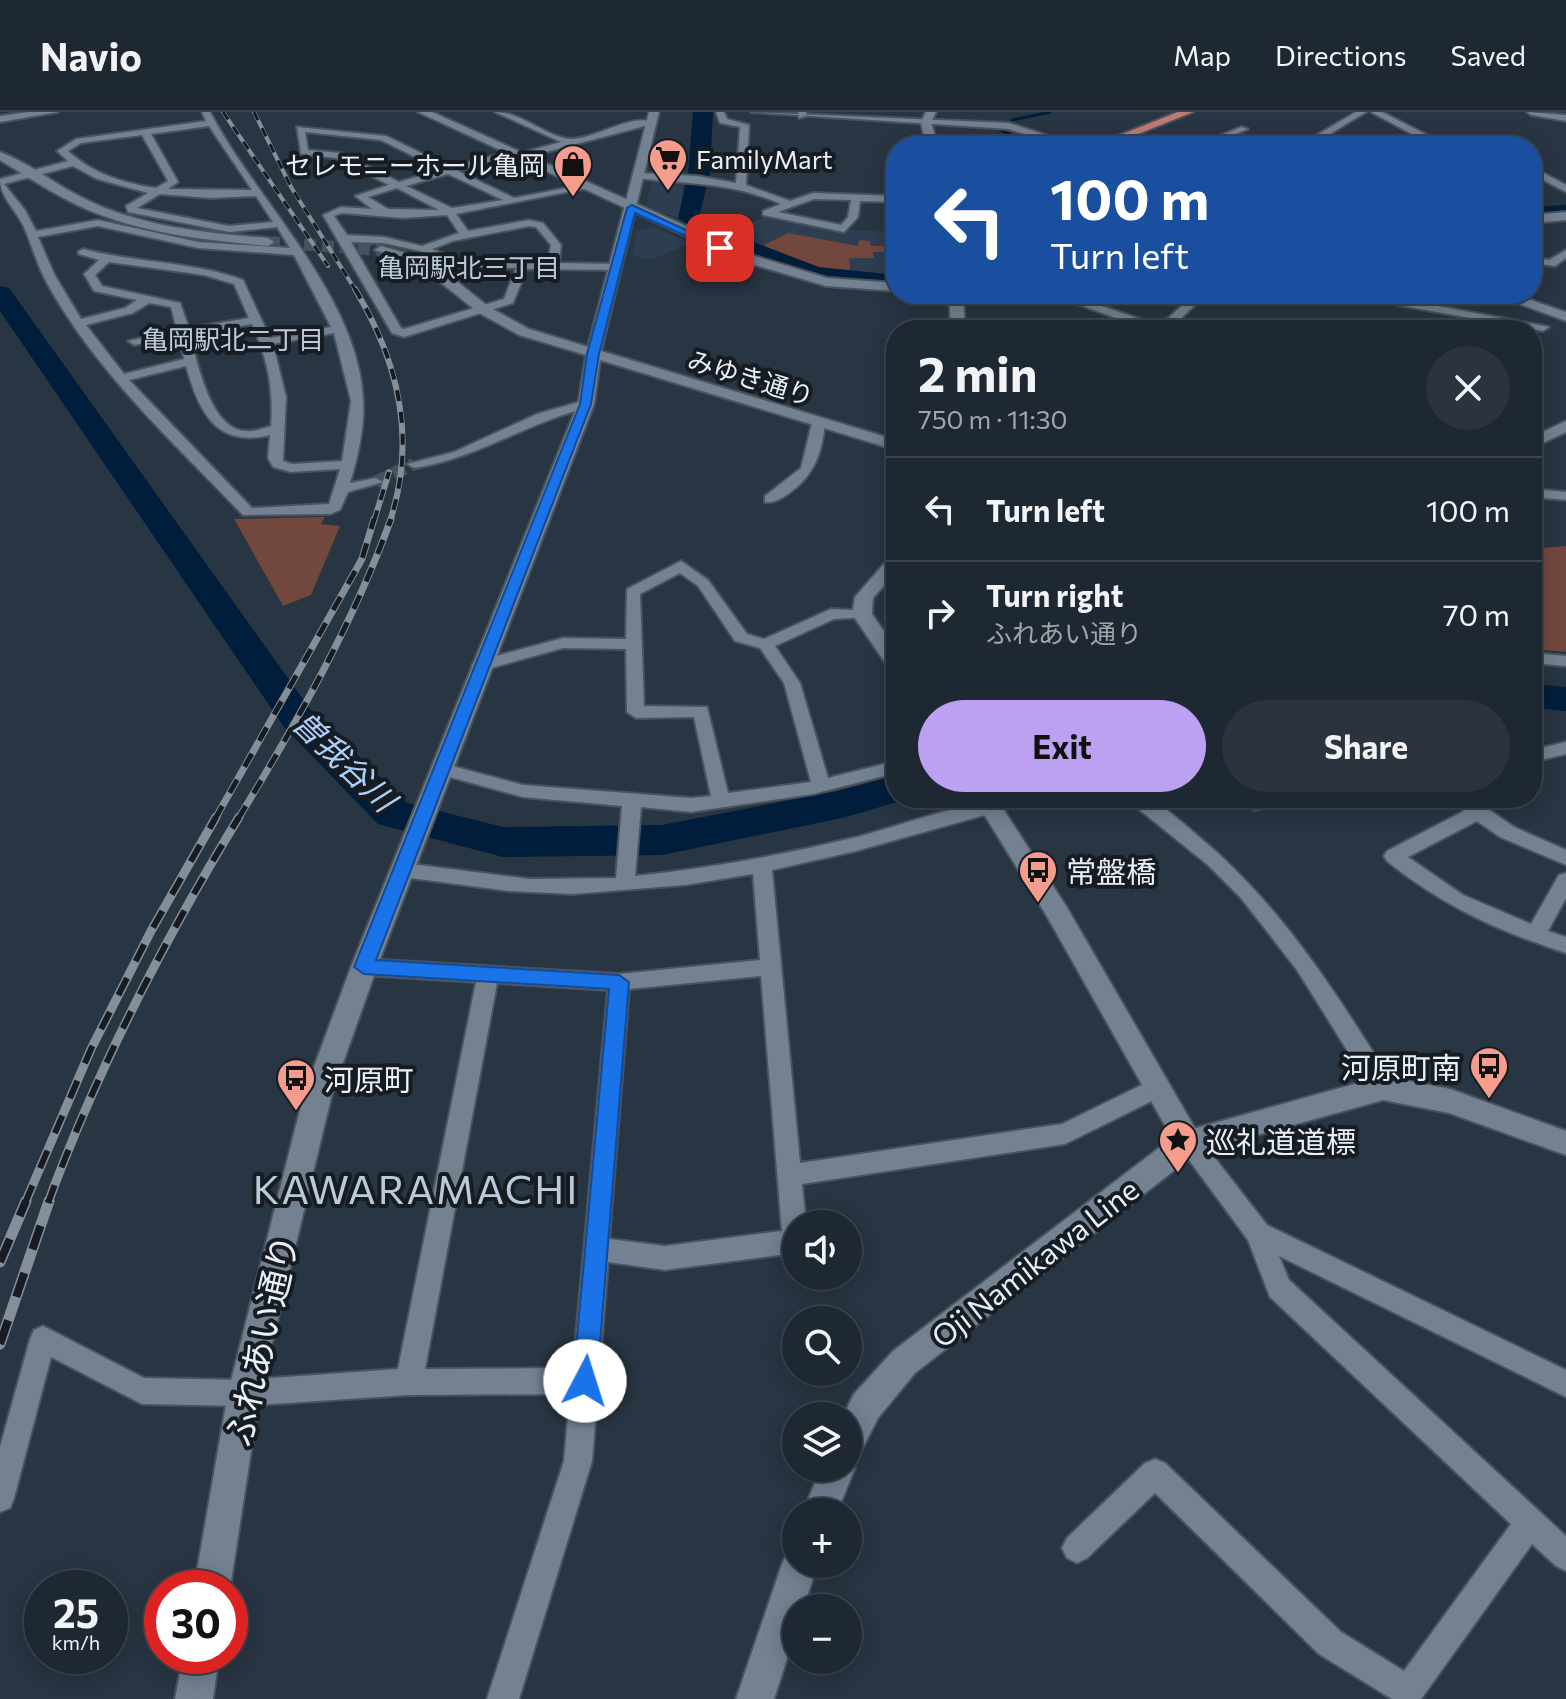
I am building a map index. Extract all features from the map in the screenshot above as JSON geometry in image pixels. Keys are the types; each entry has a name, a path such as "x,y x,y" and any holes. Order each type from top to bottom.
{"main road":[{"path":"1124,136 1188,112"}],"street":[{"path":"0,119 53,112"},
{"path":"425,112 743,257 805,277 845,285 886,287"},
{"path":"499,112 569,142"},
{"path":"720,112 723,121 745,125 741,187"},
{"path":"756,112 929,117 1009,126 1042,136"},
{"path":"1320,136 1362,112"},
{"path":"1375,112 1422,136"},
{"path":"1531,112 1566,118"},
{"path":"387,213 360,196 636,124 654,115"},
{"path":"654,115 593,354 586,404 441,769 523,791 691,805 821,786 886,770"},
{"path":"75,162 0,184 19,204 35,234 41,259 79,323 122,378 248,512 325,511 335,507 342,489 354,432 356,390 339,329 298,252 280,224 208,117 145,132 70,143 62,151 106,180 157,192 259,193"},
{"path":"466,236 449,211 338,155 304,152 300,129 383,138 510,200"},
{"path":"1225,136 1244,129"},
{"path":"145,132 173,182 132,210 229,229 280,224"},
{"path":"0,155 80,201 122,219 217,238 268,242"},
{"path":"1548,176 1566,172"},
{"path":"1542,174 1566,189"},
{"path":"640,176 684,176 759,190 789,204"},
{"path":"523,265 509,301 412,333 396,330 328,215 332,212 449,211 587,187"},
{"path":"856,197 853,217 844,229 767,213 813,196 856,197 886,198"},
{"path":"1542,218 1566,216"},
{"path":"35,234 98,223 198,245 298,252"},
{"path":"423,249 520,224 539,225 556,245 553,266"},
{"path":"344,238 384,240 423,249 459,264 616,267"},
{"path":"160,268 198,245"},
{"name":"みゆき通り","path":"381,250 425,263 484,310 524,332 886,442"},
{"path":"83,252 105,260 208,274 239,282 272,355 280,397 275,458 278,464 291,468 346,465"},
{"path":"1542,262 1551,264 1566,253"},
{"path":"105,260 89,274 98,289 176,305 187,332 203,403 230,431 243,436 277,429"},
{"path":"79,323 129,311 148,298"},
{"path":"1085,304 1132,320"},
{"path":"1172,320 1189,304"},
{"path":"1410,304 1502,320"},
{"path":"1529,304 1566,317"},
{"path":"134,341 256,320"},
{"path":"265,342 339,329"},
{"path":"122,378 193,361"},
{"path":"414,464 446,460 537,418 565,407 586,404"},
{"path":"770,499 798,482 812,465 818,422"},
{"path":"1542,438 1566,426"},
{"path":"342,489 376,482"},
{"path":"1542,494 1566,496"},
{"path":"721,801 701,711 636,712 632,592 681,566 703,583 741,638 766,644 831,614 862,614"},
{"path":"886,572 864,597 862,614 886,649"},
{"path":"480,666 563,643 634,644"},
{"path":"766,644 792,683 821,786"},
{"path":"1542,659 1566,661"},
{"path":"1542,754 1566,748"},
{"name":"ふれあい通り","path":"215,1570 244,1393 318,1094 441,769"},
{"path":"625,876 632,799"},
{"path":"403,870 496,883 571,887 624,884 762,862 941,823 975,808"},
{"path":"992,808 1057,912 1189,1142 1258,1233 1279,1288 1528,1524 1566,1556"},
{"path":"1149,808 1171,822 1229,871 1278,924 1383,1088"},
{"path":"1473,808 1507,832 1566,858"},
{"path":"1478,812 1394,856 1424,882 1473,912 1566,945"},
{"path":"596,1249 665,1258 795,1241 762,862"},
{"path":"1536,934 1566,880"},
{"path":"364,967 619,982 772,967"},
{"path":"409,1382 488,974"},
{"path":"503,1699 578,1461 619,982"},
{"path":"790,1175 1065,1134 1158,1087"},
{"path":"1189,1142 1383,1088 1450,1101 1566,1143"},
{"name":"Oji Namikawa Line","path":"862,1414 904,1362 1189,1142"},
{"path":"1258,1233 1566,1384"},
{"path":"0,1498 43,1339 142,1391 244,1393 409,1382 585,1381"},
{"path":"1077,1548 1155,1473 1330,1643 1408,1691 1528,1524"},
{"path":"755,1699 795,1578"},
{"path":"194,1699 198,1674"}],"shaded area":[{"path":"652,178 684,178 679,218 646,207"},
{"path":"770,215 847,230 886,232 886,278 824,274 720,237"},
{"path":"654,227 691,243 651,260 633,256 636,231"},
{"path":"788,233 858,246 859,240 870,241 871,246 886,246 886,252 873,252 874,258 849,258 851,277 824,274 760,252 766,244"},
{"path":"325,517 321,524 340,526 311,595 283,606 234,519"},
{"path":"1566,546 1566,652 1542,650 1542,548"}],"waterway":[{"path":"689,218 699,173 703,112"},
{"path":"1012,120 1050,112"},
{"path":"1315,136 1355,112"},
{"path":"998,129 1013,136"},
{"path":"1542,213 1566,212"},
{"path":"696,227 815,274 886,281"},
{"name":"曽我谷川","path":"0,293 297,718 393,814 503,842 662,840 842,804 886,792"},
{"name":"曽我谷川","path":"1542,697 1566,699"}],"tunnel":[{"path":"268,242 381,250"},
{"path":"376,482 414,464"}],"railway":[{"path":"223,112 328,266"},
{"path":"254,112 291,187 356,291"},
{"path":"355,289 383,345 399,402 402,460 390,521"},
{"path":"374,521 389,472"},
{"path":"215,819 362,559 374,519"},
{"path":"238,819 322,673 359,597 391,519"},
{"path":"25,1203 91,1049 151,931 216,817"},
{"path":"48,1203 110,1054 185,910 239,817"},
{"path":"0,1262 26,1201"},
{"path":"0,1344 49,1201"}],"place":[{"name":"FamilyMart","path":"668,192"},
{"name":"セレモニーホール亀岡","path":"573,198"},
{"name":"常盤橋","path":"1038,904"},
{"name":"河原町南","path":"1489,1100"},
{"name":"河原町","path":"296,1112"},
{"name":"巡礼道道標","path":"1178,1174"}],"district":[{"name":"亀岡駅北三丁目","path":"469,266"},
{"name":"亀岡駅北二丁目","path":"233,338"},
{"name":"KAWARAMACHI","path":"416,1187"}],"route":[{"path":"585,1381 619,982 364,967 480,666 586,404 593,354 632,208 720,248"}]}
